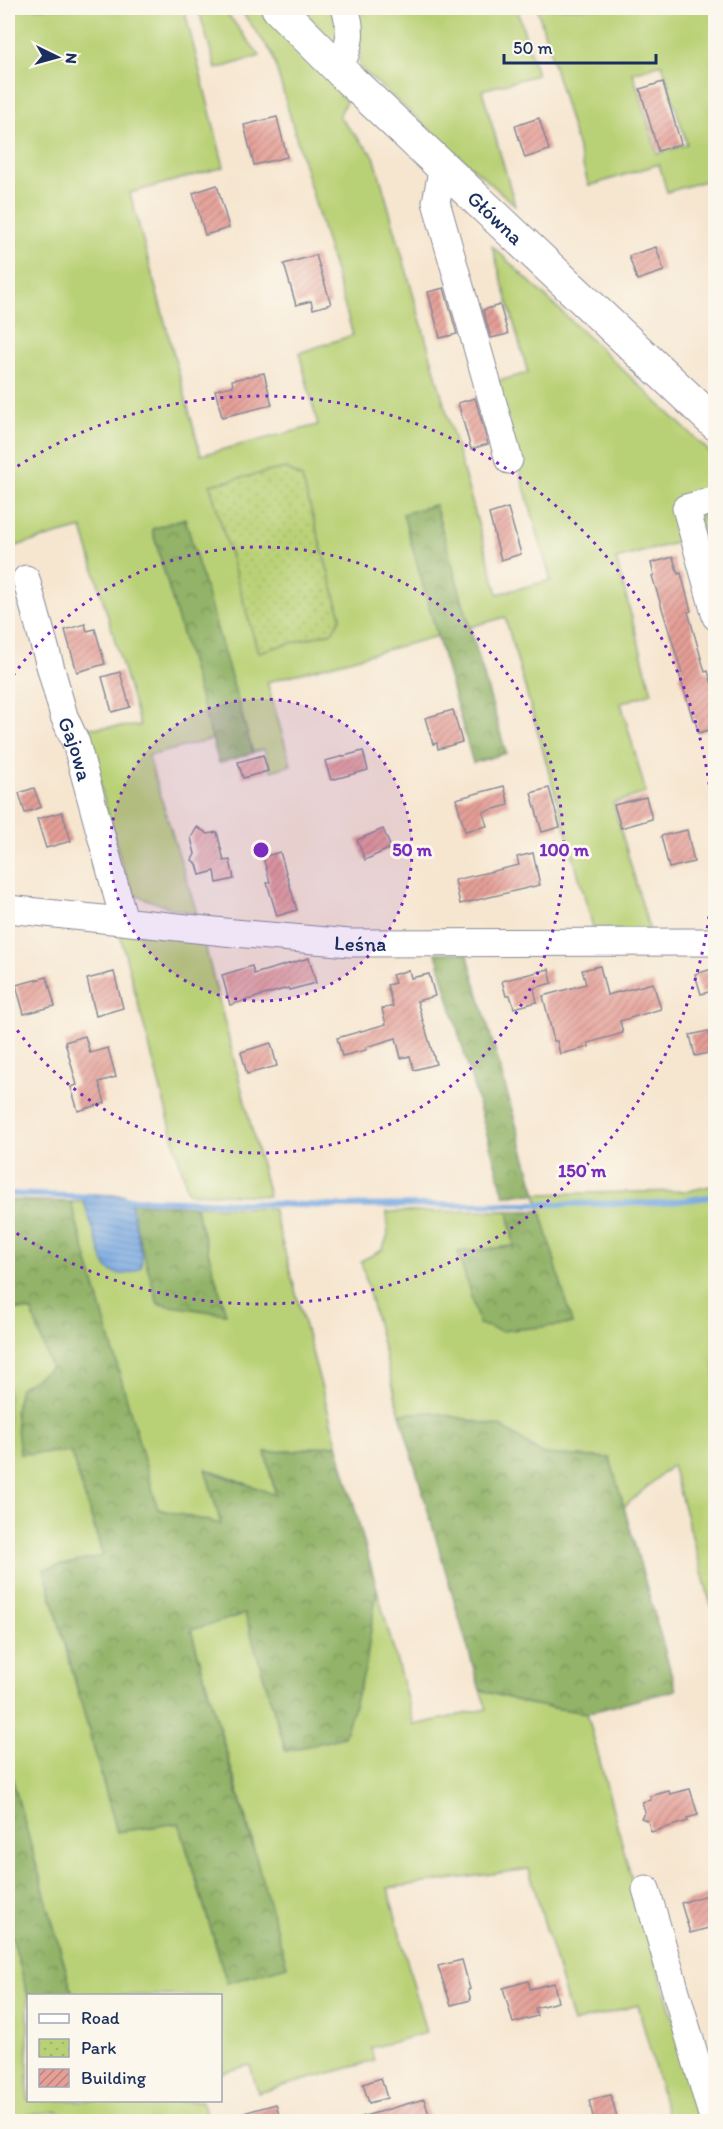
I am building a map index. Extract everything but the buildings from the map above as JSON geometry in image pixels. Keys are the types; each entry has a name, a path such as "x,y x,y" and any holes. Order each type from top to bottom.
{"main road":[{"name":"Główna","path":"278,8 339,69 716,424"}],"street":[{"path":"339,69 348,50 350,37 345,8"},
{"path":"443,166 436,201 509,460"},
{"path":"716,500 686,508 716,617"},
{"name":"Gajowa","path":"26,579 64,716 76,743 124,920"},
{"name":"Leśna","path":"8,909 350,943 716,942"},
{"path":"646,1889 714,2121"}],"green space":[{"path":"8,8 184,8 224,167 130,193 201,455 318,425 299,353 353,335 272,53 239,8 265,8 348,96 339,117 374,156 498,594 551,580 494,382 528,373 492,246 715,457 715,491 686,540 616,559 652,693 621,703 646,793 613,803 650,932 594,930 505,617 470,627 435,505 403,514 438,636 267,682 291,765 271,771 264,749 253,752 152,529 213,739 148,756 197,914 171,908 135,895 122,866 85,728 140,726 82,528 8,548"},
{"path":"198,8 223,8 260,56 216,69"},
{"path":"299,8 341,8 338,45"},
{"path":"353,8 517,8 537,75 482,90 515,205 359,67 360,47"},
{"path":"537,8 715,8 715,178 667,192 659,164 589,186","holes":["662,64 687,144 657,154 633,73"]},
{"path":"285,468 302,478 341,617 332,632 258,652 210,485"},
{"path":"435,505 506,753 473,763 403,514"},
{"path":"715,510 715,590 700,520 704,514"},
{"path":"185,518 253,753 219,763 152,529"},
{"path":"119,931 203,938 269,1196 188,1193"},
{"path":"436,953 467,953 536,1194 504,1195"},
{"path":"715,1185 715,1619 672,1465 624,1507 609,1458 542,1454 502,1427 432,1412 400,1414 361,1261 382,1250 388,1235 387,1212 508,1211 515,1246 458,1252 572,1324 536,1194 688,1191"},
{"path":"8,1200 71,1202 158,1509 221,1524 205,1469 276,1495 265,1452 295,1451 337,1444 377,1589 365,1670 344,1737 286,1751 245,1614 191,1630 287,1966 227,1983 179,1823 117,1832 44,1569 103,1556 71,1452 20,1454 15,1411 20,1388 51,1368 32,1311 8,1308"},
{"path":"71,1202 129,1203 225,1314 195,1206 273,1209 337,1444 295,1451 265,1452 276,1496 206,1469 221,1525 157,1509"},
{"path":"129,1203 195,1206 226,1314 158,1304"},
{"path":"508,1211 541,1211 572,1324 501,1331 479,1324 458,1252 514,1246"},
{"path":"8,1308 32,1311 51,1368 71,1452 103,1556 44,1569 117,1832 179,1823 227,1983 254,1846 191,1630 245,1613 286,1751 365,1670 377,1589 414,1725 487,1709 480,1690 529,1704 587,1713 634,1888 704,2121 669,2121 638,2005 573,2023 529,1869 388,1888 426,2033 371,2048 374,2061 258,2093 250,2065 222,2073 222,1994 73,1994 8,1764"},
{"path":"432,1412 502,1427 542,1454 610,1458 676,1690 587,1713 529,1704 480,1690 400,1414"},
{"path":"8,1764 73,1994 27,1994 8,1921"},
{"path":"8,1921 27,1994 27,2102 202,2102 208,2121 61,2121 58,2111 8,2118"}],"water":[{"path":"87,1194 122,1195 130,1199 142,1257 141,1267 126,1274 116,1273 107,1268 83,1199"}],"waterway":[{"path":"8,1194 91,1197"},
{"path":"122,1199 331,1206 664,1203 716,1196"}]}
